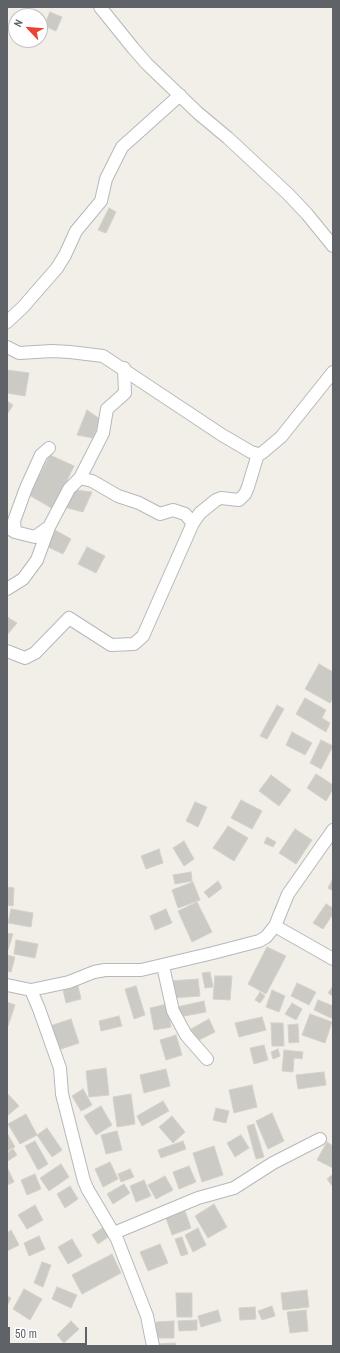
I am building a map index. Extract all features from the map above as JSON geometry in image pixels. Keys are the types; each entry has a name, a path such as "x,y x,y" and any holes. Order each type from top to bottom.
{"street":[{"path":"100,7 147,64 198,113 228,138 288,194 307,214 333,246"},
{"path":"7,322 23,307 57,268 66,254 76,232 101,201 106,179 122,147 180,95"},
{"path":"7,347 19,353 29,354 52,351 103,356 124,368 222,435 251,452 258,454 262,453 281,436 333,372"},
{"path":"7,589 23,579 37,560 49,527 69,488 80,478 103,433 107,409 126,393 124,368"},
{"path":"49,448 41,456 26,488 11,530 35,538 49,527"},
{"path":"7,651 25,658 35,653 69,618 111,645 134,644 143,636 193,523 200,513 216,500 221,498 239,500 245,494 258,454"},
{"path":"80,478 92,481 118,496 139,503 160,514 174,510 185,514 193,523"},
{"path":"7,985 31,990 69,982 94,972 105,970 141,970 163,966 259,941 266,937 275,926 288,894 333,831"},
{"path":"275,926 333,959"},
{"path":"163,966 173,1011 186,1035 207,1059"},
{"path":"31,990 60,1068 62,1094 84,1181 114,1233 147,1316 153,1346"},
{"path":"114,1233 198,1198 234,1188 273,1163 320,1139"}],"building":[{"path":"50,12 62,17 56,31 48,28 48,17"},
{"path":"109,208 116,212 106,233 98,230"},
{"path":"7,370 29,373 25,396 7,393"},
{"path":"7,401 13,405 8,413 7,412"},
{"path":"87,410 100,419 93,438 77,435"},
{"path":"50,455 74,466 53,509 29,495"},
{"path":"75,490 92,492 83,512 60,506"},
{"path":"55,530 71,539 63,554 46,546"},
{"path":"87,547 105,556 96,573 78,564"},
{"path":"7,616 17,623 7,635"},
{"path":"319,664 333,672 333,698 330,703 305,689"},
{"path":"305,698 326,710 322,718 330,723 326,732 296,714"},
{"path":"277,705 284,709 267,739 260,736"},
{"path":"292,732 312,743 305,755 286,745"},
{"path":"321,740 333,746 321,769 310,763"},
{"path":"316,774 333,785 333,789 326,801 307,788"},
{"path":"271,775 291,790 279,806 259,791"},
{"path":"241,800 262,811 252,829 231,818"},
{"path":"195,802 207,807 198,827 186,821"},
{"path":"228,826 248,838 234,861 213,848"},
{"path":"295,829 312,840 296,864 279,853"},
{"path":"267,837 276,842 273,847 264,843"},
{"path":"184,841 194,859 184,866 173,848"},
{"path":"159,849 163,863 146,869 141,856"},
{"path":"191,872 192,881 175,884 173,875"},
{"path":"333,878 333,891 328,888"},
{"path":"218,881 222,888 209,898 204,892"},
{"path":"193,882 200,900 178,908 172,890"},
{"path":"7,887 14,888 13,906 7,905"},
{"path":"197,902 212,932 192,942 178,911"},
{"path":"326,904 333,908 333,914 323,929 313,923"},
{"path":"11,909 33,913 31,927 8,923"},
{"path":"166,909 172,923 155,930 150,916"},
{"path":"7,933 13,934 8,950 7,950"},
{"path":"16,940 38,944 35,958 14,954"},
{"path":"267,947 286,956 266,994 248,984"},
{"path":"7,955 15,957 11,972 7,971"},
{"path":"210,972 213,987 205,988 202,973"},
{"path":"215,976 232,976 230,1000 213,999"},
{"path":"198,979 200,996 172,998 170,981"},
{"path":"297,983 316,992 309,1005 291,996"},
{"path":"78,986 81,999 66,1003 63,990"},
{"path":"136,986 145,1015 134,1019 125,989"},
{"path":"333,986 333,996 328,993"},
{"path":"272,990 285,996 279,1012 266,1007"},
{"path":"260,992 265,996 260,1003 255,1000"},
{"path":"318,1000 333,1006 333,1015 331,1018 314,1010"},
{"path":"204,1001 206,1012 179,1017 177,1007"},
{"path":"7,1002 15,1005 8,1026 7,1025"},
{"path":"292,1003 302,1009 296,1020 285,1014"},
{"path":"167,1004 171,1027 154,1030 150,1008"},
{"path":"310,1014 332,1022 325,1043 302,1035"},
{"path":"119,1016 122,1026 101,1031 99,1021"},
{"path":"262,1017 266,1030 239,1037 235,1023"},
{"path":"71,1019 79,1043 58,1050 50,1026"},
{"path":"209,1019 215,1032 197,1041 191,1029"},
{"path":"271,1023 283,1023 284,1046 272,1046"},
{"path":"298,1024 299,1042 289,1043 288,1025"},
{"path":"176,1035 182,1055 166,1060 160,1040"},
{"path":"264,1045 268,1060 254,1064 250,1048"},
{"path":"278,1049 280,1056 273,1059 271,1052"},
{"path":"284,1050 303,1052 302,1059 294,1058 293,1072 282,1071"},
{"path":"106,1068 109,1095 89,1097 86,1071"},
{"path":"166,1069 170,1086 144,1093 140,1075"},
{"path":"324,1072 326,1085 298,1089 296,1075"},
{"path":"252,1085 257,1107 234,1113 229,1090"},
{"path":"83,1089 92,1105 81,1111 72,1096"},
{"path":"7,1093 19,1106 7,1116"},
{"path":"131,1094 135,1124 117,1127 113,1097"},
{"path":"163,1101 169,1111 142,1126 137,1116"},
{"path":"101,1106 112,1125 96,1135 84,1116"},
{"path":"216,1108 229,1111 226,1123 213,1120"},
{"path":"272,1113 284,1141 268,1149 256,1121"},
{"path":"26,1114 37,1135 20,1144 8,1124"},
{"path":"172,1116 185,1132 173,1143 159,1127"},
{"path":"254,1124 264,1157 256,1159 247,1126"},
{"path":"47,1128 62,1150 52,1157 37,1135"},
{"path":"117,1131 122,1150 106,1154 101,1135"},
{"path":"7,1133 15,1147 7,1151"},
{"path":"241,1135 249,1148 235,1157 227,1143"},
{"path":"35,1141 48,1164 38,1170 25,1146"},
{"path":"183,1141 186,1149 161,1158 158,1150"},
{"path":"327,1142 333,1146 333,1168 317,1160"},
{"path":"214,1146 223,1175 202,1182 193,1153"},
{"path":"13,1149 17,1155 8,1161 7,1153"},
{"path":"110,1162 118,1179 103,1187 95,1169"},
{"path":"61,1164 69,1177 49,1191 40,1178"},
{"path":"189,1166 196,1182 179,1189 173,1172"},
{"path":"7,1167 14,1182 7,1185"},
{"path":"130,1169 134,1177 121,1182 118,1174"},
{"path":"35,1174 41,1189 27,1195 21,1180"},
{"path":"333,1174 333,1187 327,1179"},
{"path":"165,1176 173,1190 156,1199 148,1185"},
{"path":"144,1180 151,1196 136,1202 130,1186"},
{"path":"124,1184 130,1193 113,1204 107,1194"},
{"path":"70,1186 78,1199 65,1208 57,1194"},
{"path":"214,1204 227,1227 208,1238 195,1216"},
{"path":"35,1205 43,1220 27,1229 18,1215"},
{"path":"185,1211 191,1228 172,1235 166,1218"},
{"path":"105,1226 111,1235 98,1244 92,1235"},
{"path":"198,1228 206,1245 193,1252 185,1235"},
{"path":"11,1230 19,1245 7,1251 7,1233"},
{"path":"39,1236 45,1249 29,1256 24,1243"},
{"path":"182,1237 188,1254 181,1256 175,1239"},
{"path":"72,1239 82,1256 68,1264 58,1247"},
{"path":"160,1244 168,1263 148,1271 140,1252"},
{"path":"112,1254 121,1273 82,1294 72,1275"},
{"path":"42,1262 51,1265 43,1287 34,1283"},
{"path":"57,1287 77,1295 71,1308 52,1299"},
{"path":"24,1289 42,1299 30,1320 13,1309"},
{"path":"307,1290 309,1307 283,1310 281,1293"},
{"path":"176,1293 192,1293 192,1317 177,1317"},
{"path":"7,1296 11,1298 7,1306"},
{"path":"272,1306 275,1316 262,1320 258,1311"},
{"path":"255,1307 256,1319 240,1320 239,1308"},
{"path":"218,1310 221,1321 201,1327 198,1316"},
{"path":"306,1310 308,1331 290,1333 287,1312"},
{"path":"197,1320 197,1330 179,1331 178,1321"},
{"path":"71,1321 79,1329 64,1343 57,1335"},
{"path":"174,1321 174,1338 156,1338 156,1322"},
{"path":"175,1343 176,1346 158,1346 158,1344"}]}
